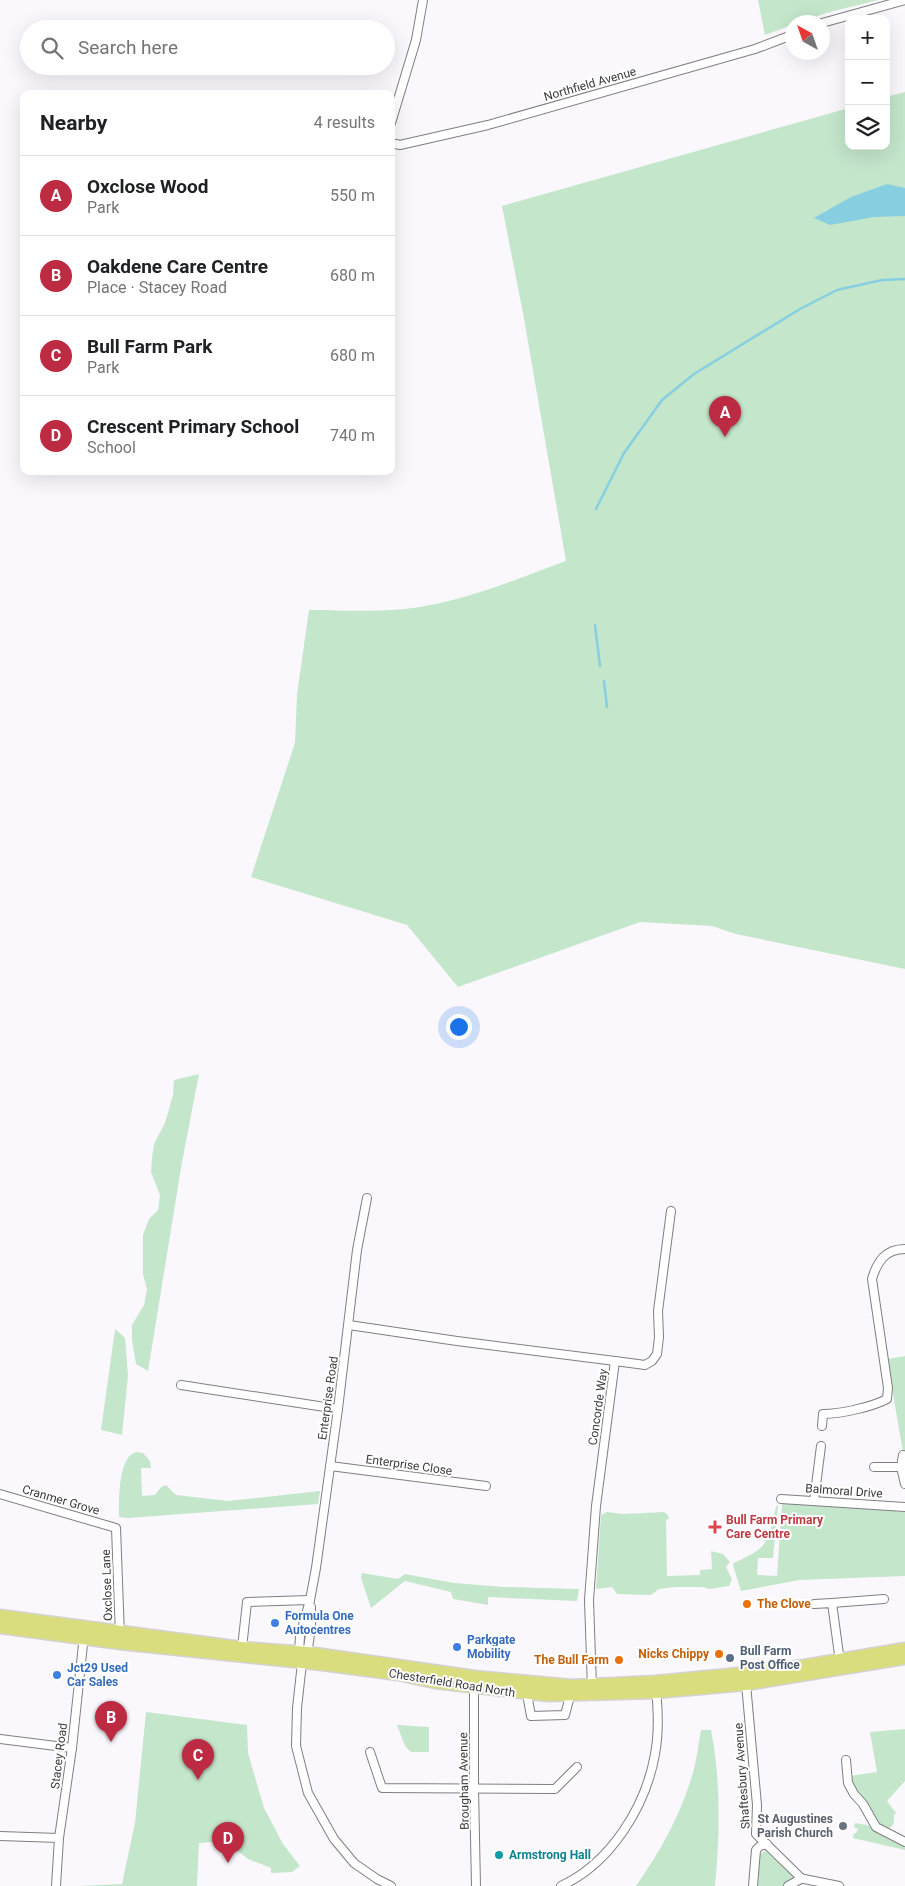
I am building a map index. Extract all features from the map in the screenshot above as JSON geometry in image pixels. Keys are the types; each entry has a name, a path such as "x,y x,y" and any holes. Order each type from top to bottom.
{"main road":[{"name":"Chesterfield Road North","path":"0,1616 84,1633"},
{"name":"Chesterfield Road North","path":"0,1627 84,1633 303,1656"},
{"name":"Chesterfield Road North","path":"120,1637 242,1648 303,1656 322,1664 398,1674 435,1682 536,1683 592,1690 656,1687 747,1679 840,1664 905,1649"},
{"name":"Chesterfield Road North","path":"840,1664 905,1658"},
{"name":"Chesterfield Road North","path":"475,1682 527,1694 570,1696 592,1690"}],"street":[{"path":"395,110 416,40 423,0"},
{"path":"830,21 905,0"},
{"name":"Northfield Avenue","path":"395,144 400,145 488,125 755,49 785,38"},
{"name":"Enterprise Road","path":"367,1198 357,1250 338,1409 310,1600 303,1623 303,1656 297,1708 296,1746 308,1793 334,1839 354,1863 377,1880 391,1886"},
{"path":"616,1361 645,1365 652,1361 656,1354 659,1337 658,1311 670,1211"},
{"path":"822,1426 823,1414 832,1414 875,1404 887,1399 888,1388 872,1279 882,1257 905,1249"},
{"name":"Concorde Way","path":"349,1325 616,1361 596,1506 589,1600 592,1690"},
{"path":"181,1384 338,1409"},
{"path":"814,1500 821,1446"},
{"path":"903,1455 901,1467 905,1484"},
{"name":"Enterprise Close","path":"330,1466 486,1486"},
{"path":"874,1466 901,1467"},
{"name":"Cranmer Grove","path":"0,1494 116,1528"},
{"name":"Balmoral Drive","path":"781,1499 905,1507"},
{"name":"Oxclose Lane","path":"116,1528 120,1637"},
{"path":"814,1604 884,1598"},
{"path":"242,1648 247,1602 310,1600"},
{"path":"832,1603 840,1664"},
{"name":"Stacey Road","path":"56,1886 84,1633"},
{"name":"Shaftesbury Avenue","path":"747,1679 757,1805 756,1834 766,1844"},
{"name":"Brougham Avenue","path":"475,1682 474,1788 476,1886"},
{"path":"561,1886 586,1870 608,1850 627,1824 644,1794 655,1754 656,1687"},
{"path":"527,1694 531,1716 565,1716 570,1696"},
{"path":"0,1738 72,1748"},
{"path":"370,1752 382,1788 555,1789 577,1767"},
{"path":"846,1760 848,1783 876,1827 905,1842"},
{"path":"0,1836 60,1838"},
{"path":"753,1886 756,1850 766,1844 799,1878"},
{"path":"788,1886 799,1878 839,1886"}],"green space":[{"path":"758,0 878,0 820,15 785,15 785,28 765,35"},
{"path":"905,92 905,969 736,934 712,926 640,922 458,987 407,925 251,877 295,743 297,694 309,610 365,611 420,607 458,599 566,561 523,313 502,206 845,109 845,150 890,150 890,96"},
{"path":"199,1074 182,1162 148,1371 136,1364 132,1340 132,1325 144,1305 147,1289 143,1274 143,1235 149,1219 158,1210 160,1195 151,1172 154,1144 165,1123 173,1095 174,1080"},
{"path":"115,1329 125,1338 128,1376 122,1435 101,1430"},
{"path":"905,1356 905,1452 903,1452 887,1359"},
{"path":"136,1452 143,1453 150,1461 151,1468 141,1468 142,1496 155,1495 161,1487 166,1485 176,1495 228,1501 320,1491 318,1504 128,1518 119,1517 123,1470 130,1456"},
{"path":"782,1504 809,1504 905,1512 905,1576 799,1580 741,1591 733,1565 761,1548 771,1529 778,1505 773,1558 758,1558 757,1575 777,1576"},
{"path":"607,1512 623,1514 664,1512 668,1515 669,1519 666,1520 667,1576 700,1575 700,1570 712,1569 711,1551 723,1554 730,1562 726,1567 732,1579 729,1586 709,1589 702,1587 674,1587 659,1589 651,1595 617,1594 612,1587 596,1589 601,1515"},
{"path":"362,1573 398,1579 405,1574 454,1583 504,1587 579,1589 577,1601 488,1597 488,1605 453,1599 451,1592 405,1581 371,1608 361,1578"},
{"path":"146,1712 247,1725 248,1753 264,1808 283,1844 300,1866 292,1872 271,1873 271,1868 248,1859 230,1845 213,1842 199,1843 197,1886 78,1886 122,1884 135,1823"},
{"path":"397,1725 429,1727 429,1752 411,1752 405,1746"},
{"path":"905,1729 905,1781 887,1801 896,1813 894,1815 894,1823 888,1830 878,1824 870,1806 854,1788 849,1776 877,1772 870,1732"},
{"path":"701,1730 711,1730 717,1769 719,1828 715,1886 636,1886 661,1847 682,1805 694,1770"},
{"path":"855,1823 867,1825 905,1844 905,1850 853,1838 854,1833 858,1829 854,1827"},
{"path":"767,1850 795,1877 795,1880 783,1886 758,1886 760,1854"}],"water":[{"path":"887,184 905,188 905,216 874,217 830,225 814,218 851,197"}],"waterway":[{"path":"596,509 624,453 662,400 694,374 800,309 837,290 882,280 905,279"},
{"path":"595,625 600,666"},
{"path":"604,681 607,707"}],"place":[{"name":"Oxclose Wood","path":"725,437"},
{"name":"Bull Farm Primary Care Centre","path":"715,1527"},
{"name":"The Clove","path":"747,1604"},
{"name":"Formula One Autocentres","path":"275,1623"},
{"name":"Parkgate Mobility","path":"457,1647"},
{"name":"Nicks Chippy","path":"719,1654"},
{"name":"Bull Farm Post Office","path":"730,1658"},
{"name":"The Bull Farm","path":"619,1660"},
{"name":"Jct29 Used Car Sales","path":"57,1675"},
{"name":"Oakdene Care Centre","path":"111,1742"},
{"name":"Bull Farm Park","path":"198,1780"},
{"name":"St Augustines Parish Church","path":"843,1826"},
{"name":"Armstrong Hall","path":"499,1855"},
{"name":"Crescent Primary School","path":"228,1863"}]}
